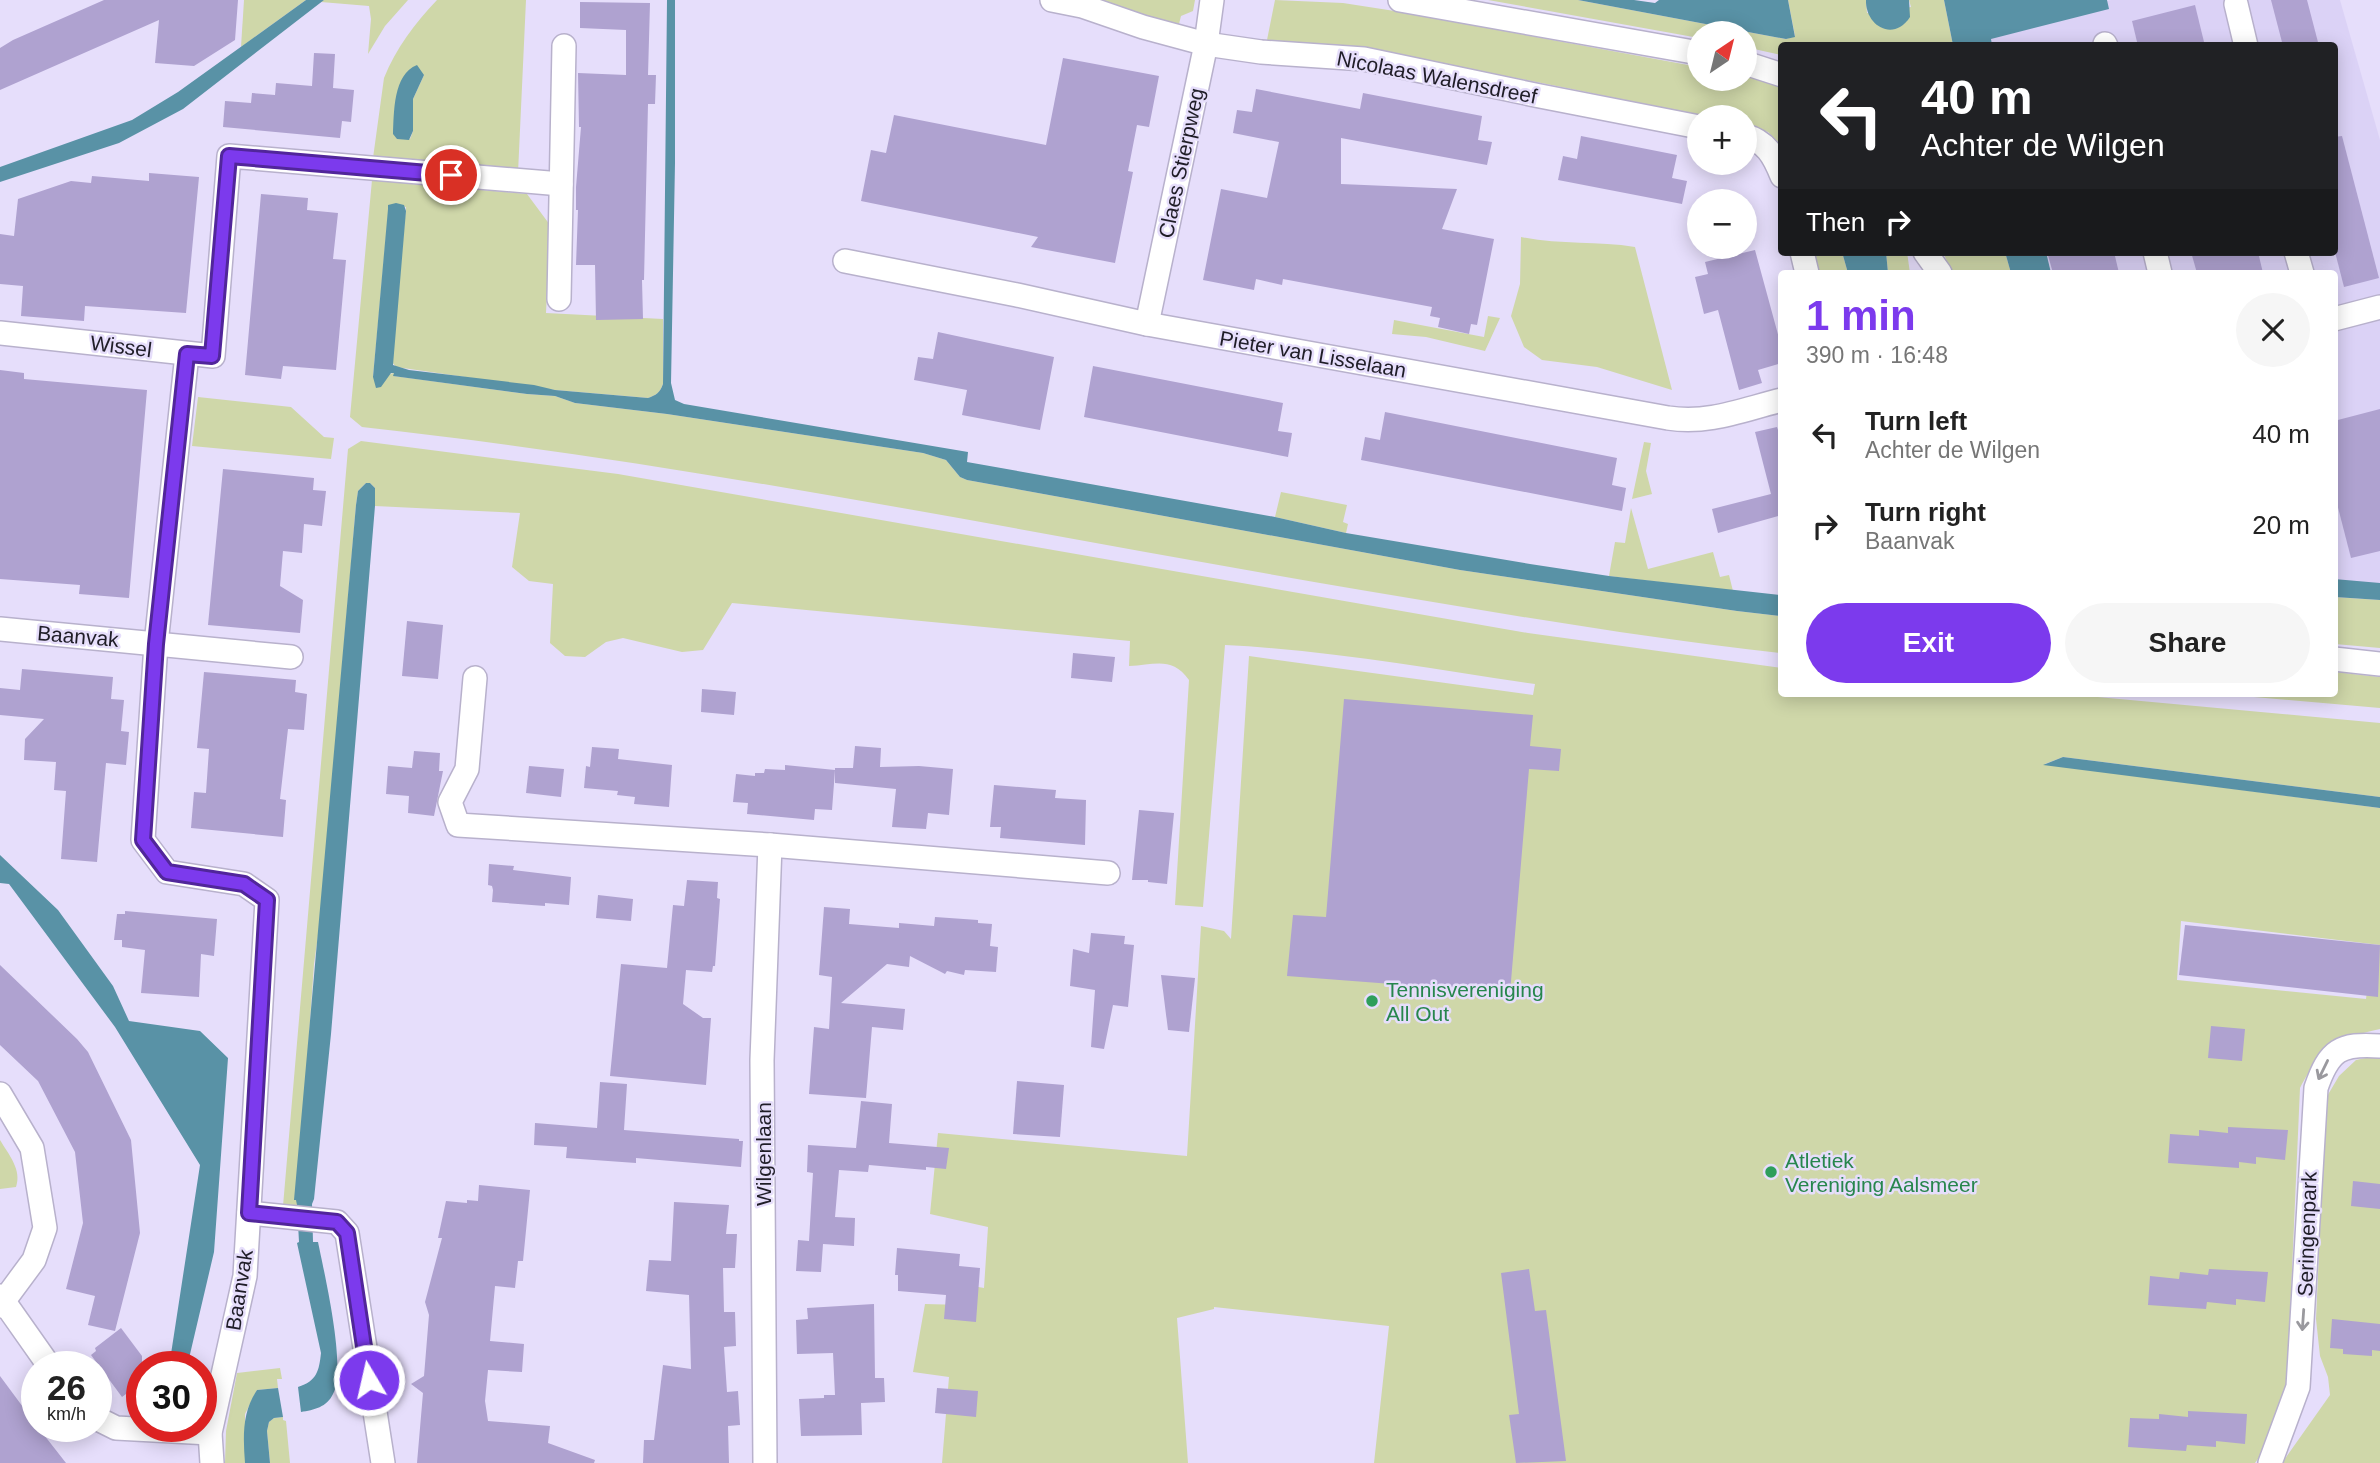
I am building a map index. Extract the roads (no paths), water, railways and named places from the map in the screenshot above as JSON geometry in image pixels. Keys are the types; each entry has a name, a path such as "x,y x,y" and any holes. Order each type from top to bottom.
{"street":[{"name":"Nicolaas Walensdreef","path":"1052,0 1082,6 1143,27 1206,44 1261,52 1364,59 1687,125"},
{"name":"Claes Stierpweg","path":"1147,324 1206,44 1212,0"},
{"path":"1399,0 1687,51"},
{"path":"2236,4 2245,42"},
{"path":"559,299 564,46"},
{"path":"1757,67 1778,74"},
{"path":"1757,139 1767,148 1778,169"},
{"name":"Wissel","path":"0,333 212,356 229,156 561,184"},
{"path":"1927,256 1938,270"},
{"name":"Pieter van Lisselaan","path":"845,261 1344,362 1682,420 1709,420 1778,401"},
{"path":"2338,318 2380,307"},
{"name":"Baanvak","path":"187,354 156,644 143,840 167,872 244,884 267,900 245,1276 217,1402"},
{"name":"Baanvak","path":"0,629 291,657"},
{"path":"2338,659 2380,664"},
{"path":"475,678 467,769 450,802 458,825 770,845 1108,873"},
{"name":"Wilgenlaan","path":"765,1463 762,1060 770,845"},
{"name":"Seringenpark","path":"2270,1463 2298,1387 2316,1088 2324,1064 2337,1052 2355,1044 2380,1046"},
{"path":"0,1094 32,1148 45,1228 34,1260 2,1301 38,1351"},
{"path":"249,1213 337,1222 347,1233 383,1463"},
{"name":"Baanvak","path":"211,1442 212,1463"}],"water":[{"path":"306,0 324,0 183,109 119,143 0,182 0,167 132,120 178,92"},
{"path":"667,0 675,0 671,383 675,400 684,404 968,452 967,462 1275,517 1346,533 1609,576 1778,595 1778,616 1460,570 967,480 960,477 946,460 923,453 667,414 575,403 555,396 393,376 394,373 391,373 381,387 376,388 373,377 388,205 404,205 406,211 393,365 409,370 534,385 555,390 648,398 659,392 663,384"},
{"path":"1578,0 1634,0 1655,3 1659,0 1788,0 1795,37 1786,39 1757,34 1757,21 1690,21"},
{"path":"1866,0 1909,0 1910,17 1896,29 1881,28 1870,17"},
{"path":"1944,0 2107,0 2109,9 1991,39 1992,42 1952,42"},
{"path":"417,65 424,75 413,99 413,131 409,140 397,139 393,134 396,95 403,77"},
{"path":"1843,256 1886,256 1888,270 1847,270"},
{"path":"2006,256 2047,256 2050,270 2010,270"},
{"path":"366,483 375,488 375,506 331,1034 312,1204 313,1242 318,1242 333,1320 337,1382 333,1394 324,1405 301,1412 298,1387 309,1382 316,1374 321,1353 297,1243 297,1205 294,1200 356,505 358,491"},
{"path":"2338,579 2380,583 2380,600 2338,597"},
{"path":"2063,757 2380,797 2380,808 2043,765"},
{"path":"0,855 58,910 113,986 129,1021 200,1031 228,1058 214,1252 191,1351 171,1351 200,1165 115,1027 9,884 0,883"},
{"path":"278,1388 283,1417 269,1422 267,1431 270,1463 245,1463 245,1425 252,1398 257,1390"}],"place":[{"name":"Tennisvereniging All Out","path":"1372,1001"},
{"name":"Atletiek Vereniging Aalsmeer","path":"1771,1172"}]}
